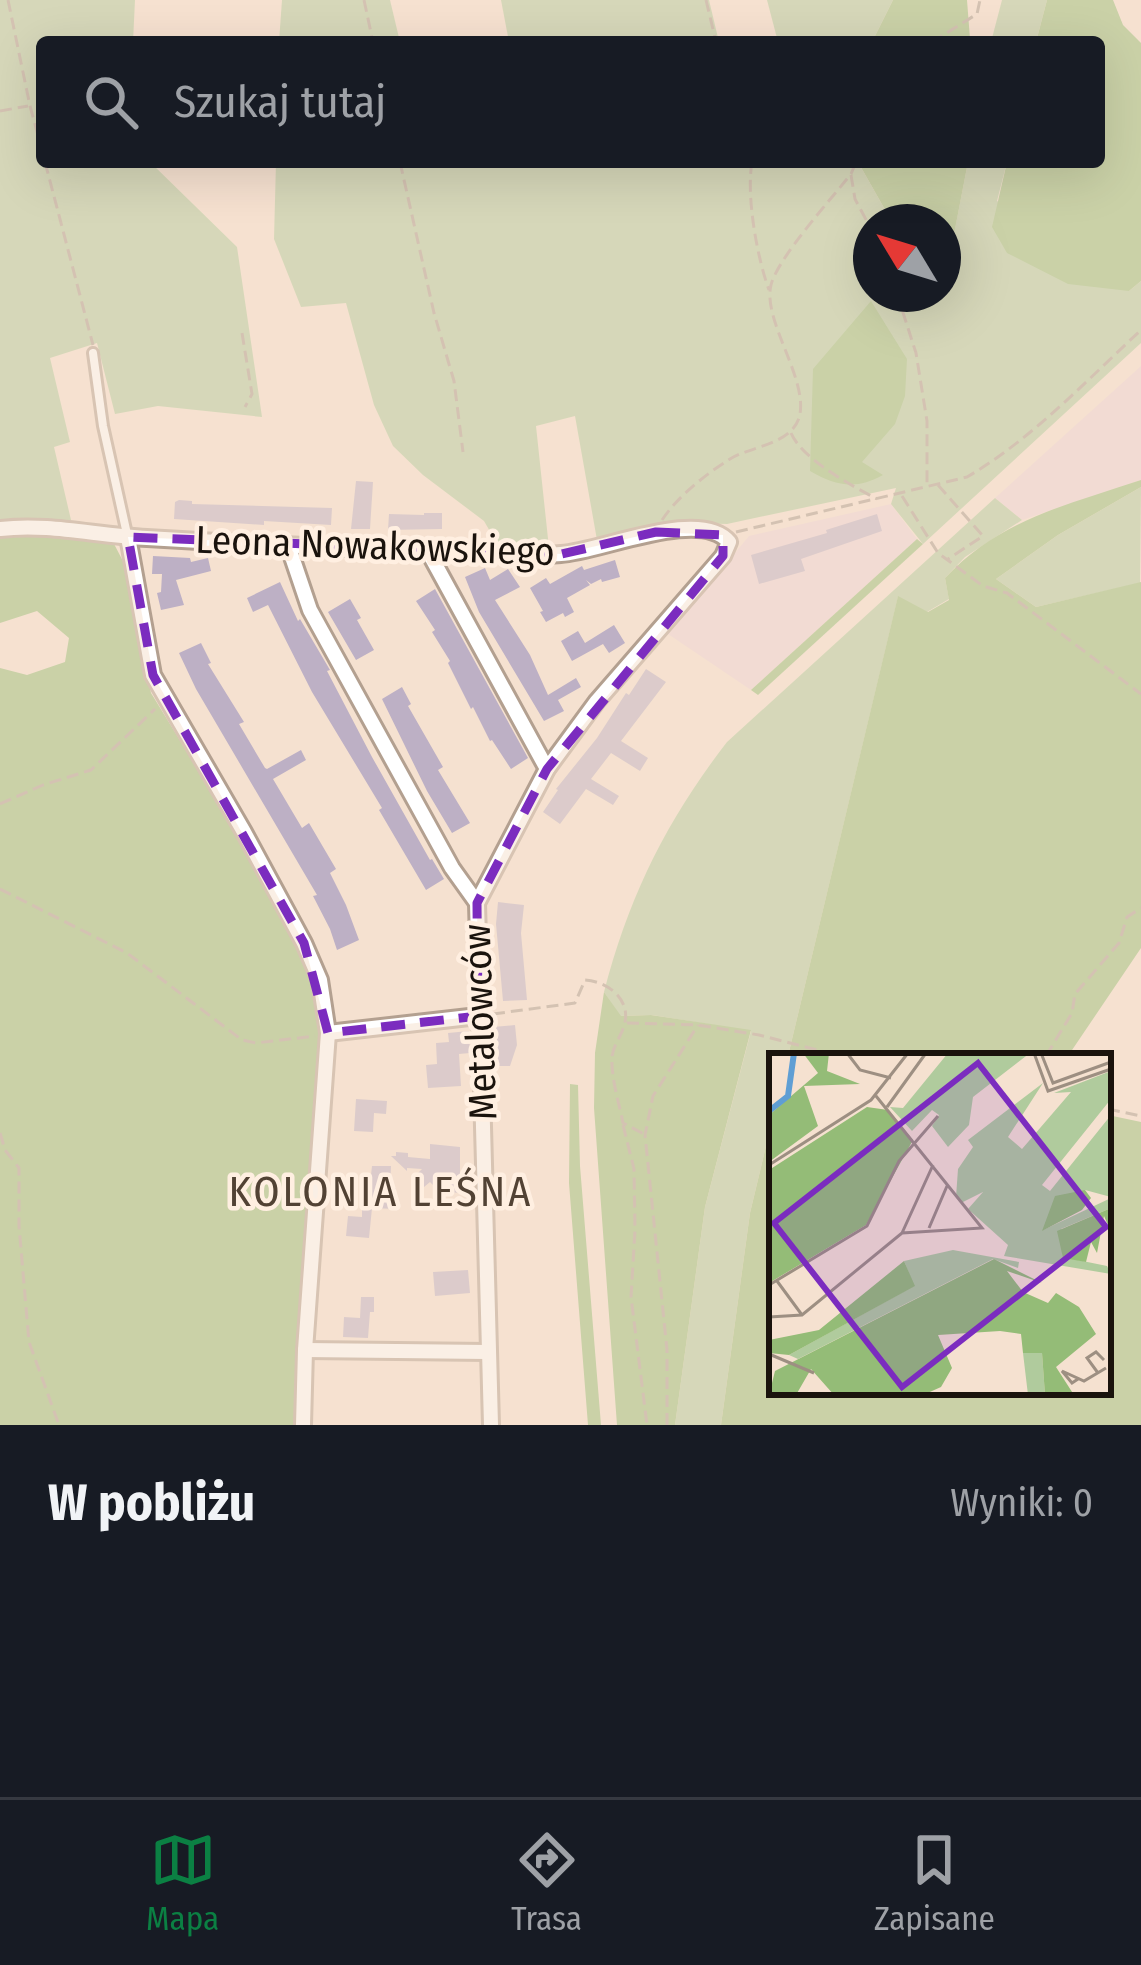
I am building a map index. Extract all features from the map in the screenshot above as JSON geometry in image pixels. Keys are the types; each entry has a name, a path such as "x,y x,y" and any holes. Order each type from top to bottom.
{"street":[{"name":"Leona Nowakowskiego","path":"0,529 66,528 128,537 429,553 562,554 656,532 692,529 723,535"},
{"name":"Metalowców","path":"490,1425 477,903 547,769 597,701 722,556 729,542 723,535"},
{"path":"128,537 153,675 244,832 320,980 328,1034 303,1425"},
{"path":"289,544 310,610 452,868 477,903"},
{"path":"429,553 547,769"},
{"path":"328,1034 478,1016"},
{"path":"305,1350 488,1352"}],"lane":[{"path":"93,353 103,426 128,537"}],"path":[{"path":"8,0 36,128"},
{"path":"364,0 372,36"},
{"path":"706,0 715,36"},
{"path":"941,36 976,14 980,0"},
{"path":"0,111 30,106"},
{"path":"47,168 93,353"},
{"path":"401,168 454,381 463,452"},
{"path":"656,532 664,515 685,494 731,458 787,436 798,423 801,400 759,263 751,168"},
{"path":"769,291 778,269 854,168"},
{"path":"851,174 858,204"},
{"path":"903,312 916,353 927,421 927,488"},
{"path":"723,535 967,477 994,461 1141,330"},
{"path":"242,333 252,394 245,407"},
{"path":"790,431 794,442 878,500"},
{"path":"938,485 983,536 946,560"},
{"path":"901,495 946,560 982,586 1007,593 1141,694"},
{"path":"0,804 91,770 165,699"},
{"path":"0,889 127,952 242,1040 256,1043 328,1034"},
{"path":"1048,1053 1072,1013 1075,994 1119,943 1127,917 1141,908"},
{"path":"478,1016 575,1003 585,980 611,987 624,1006 625,1023 612,1054 634,1169 631,1297 646,1425"},
{"path":"625,1023 698,1025 829,1053"},
{"path":"667,1425 667,1350 645,1135 653,1096 698,1025"},
{"path":"1111,1110 1141,1116"},
{"path":"623,1123 645,1135"},
{"path":"0,1133 5,1150 19,1168 29,1342 59,1425"}],"highlighted area":[{"path":"656,532 723,535 723,556 547,769 477,903 478,1016 328,1033 304,943 153,675 128,537 562,554"}],"shaded area":[{"path":"1141,366 1141,480 1022,520 995,498"},
{"path":"891,504 917,539 751,690 668,634 749,536"}],"green space":[{"path":"0,0 135,0 133,36 36,36 36,168 156,168 237,247 262,417 158,406 115,414 97,343 50,358 70,442 54,447 71,520 0,520"},
{"path":"282,0 390,0 399,36 279,36"},
{"path":"501,0 709,0 718,36 508,36"},
{"path":"767,0 893,0 875,36 776,36"},
{"path":"893,0 967,0 970,36 875,36"},
{"path":"1002,0 1047,0 1038,36 993,36"},
{"path":"1047,0 1113,0 1123,25 1141,43 1141,281 1129,291 1068,284 1007,253 992,227 1006,168 1105,168 1105,36 1038,36"},
{"path":"276,168 861,168 882,204 853,204 853,312 961,312 960,204 967,168 1005,168 997,201 1129,291 1141,281 1141,343 923,544 891,504 896,488 727,524 692,523 597,540 575,416 536,426 549,548 504,547 484,521 393,446 374,405 346,303 301,307 274,239"},
{"path":"861,168 967,168 960,204 882,204"},
{"path":"862,312 878,312 907,359 905,396 895,424 862,462 883,475 846,484 810,471 813,369"},
{"path":"1141,480 1141,487 1058,535 996,579 1036,607 1141,582 1141,948 1070,1053 789,1053 898,596 928,612 949,600 945,578 966,558 988,541 1061,506"},
{"path":"1141,487 1140,583 1036,607 996,579 1058,535"},
{"path":"995,498 1022,520 965,557 945,578 949,599 927,612 898,597 789,1053 769,1053 769,1134 750,1213 721,1425 675,1425 705,1207 751,1031 652,1015 620,1016 604,992 625,924 652,861 727,742"},
{"path":"18,534 113,542 125,565 151,693 241,840 311,974 321,1035 298,1425 0,1425 0,668 27,675 65,662 69,638 37,611 0,623 0,537"},
{"path":"917,539 923,544 758,695 751,690"},
{"path":"604,992 621,1016 651,1015 751,1030 705,1207 675,1425 617,1425 594,1108 595,1053"},
{"path":"570,1084 578,1085 601,1425 588,1425 569,1183"},
{"path":"1111,1116 1141,1122 1141,1425 721,1425 750,1213 769,1134 769,1395 1111,1395"}],"building":[{"path":"356,481 373,482 370,529 351,529"},
{"path":"179,500 332,508 331,525 174,519"},
{"path":"442,513 442,529 388,530 389,514"},
{"path":"877,514 882,531 801,559 805,571 759,584 751,555"},
{"path":"153,556 190,558 191,562 208,558 211,571 176,580 184,605 161,610 157,593 161,592 162,574 152,574"},
{"path":"615,560 620,577 591,584 586,580 590,585 567,598 574,612 546,622 530,588 546,578 550,584 582,566 584,570"},
{"path":"485,568 490,580 508,569 520,587 495,600 530,655 548,695 576,678 581,687 558,700 564,711 544,721 479,612 465,577"},
{"path":"280,582 372,757 444,879 426,890 312,692 268,605 253,612 247,598"},
{"path":"435,589 528,758 511,769 471,709 435,630 416,601"},
{"path":"350,599 374,650 356,660 328,612"},
{"path":"614,625 625,643 609,653 603,644 572,661 561,641 578,631 585,643"},
{"path":"201,643 265,768 301,750 306,760 273,779 302,828 309,823 336,869 330,873 359,940 337,950 313,896 317,895 196,689 179,653"},
{"path":"646,669 666,682 621,741 648,758 640,771 611,753 591,779 619,796 613,805 586,789 560,824 543,812"},
{"path":"402,687 443,767 438,770 470,823 452,833 382,699"},
{"path":"498,902 524,905 521,933 527,1000 503,1001"},
{"path":"515,1025 517,1045 510,1066 495,1066 493,1027"},
{"path":"469,1031 470,1053 459,1054 461,1086 428,1088 426,1065 437,1064 436,1043 449,1042 448,1033"},
{"path":"356,1099 387,1101 386,1114 374,1113 373,1132 354,1131"},
{"path":"430,1144 460,1147 460,1193 439,1191 430,1182 424,1187 414,1177 422,1169 407,1171 391,1156 396,1152 430,1159"},
{"path":"372,1166 391,1166 396,1209 372,1208 369,1238 346,1236 348,1216 362,1217 362,1201 368,1202"},
{"path":"468,1270 470,1293 435,1296 433,1272"},
{"path":"361,1297 374,1297 368,1338 343,1337 344,1317 360,1318"}],"district":[{"name":"KOLONIA LEŚNA","path":"381,1192"}]}
